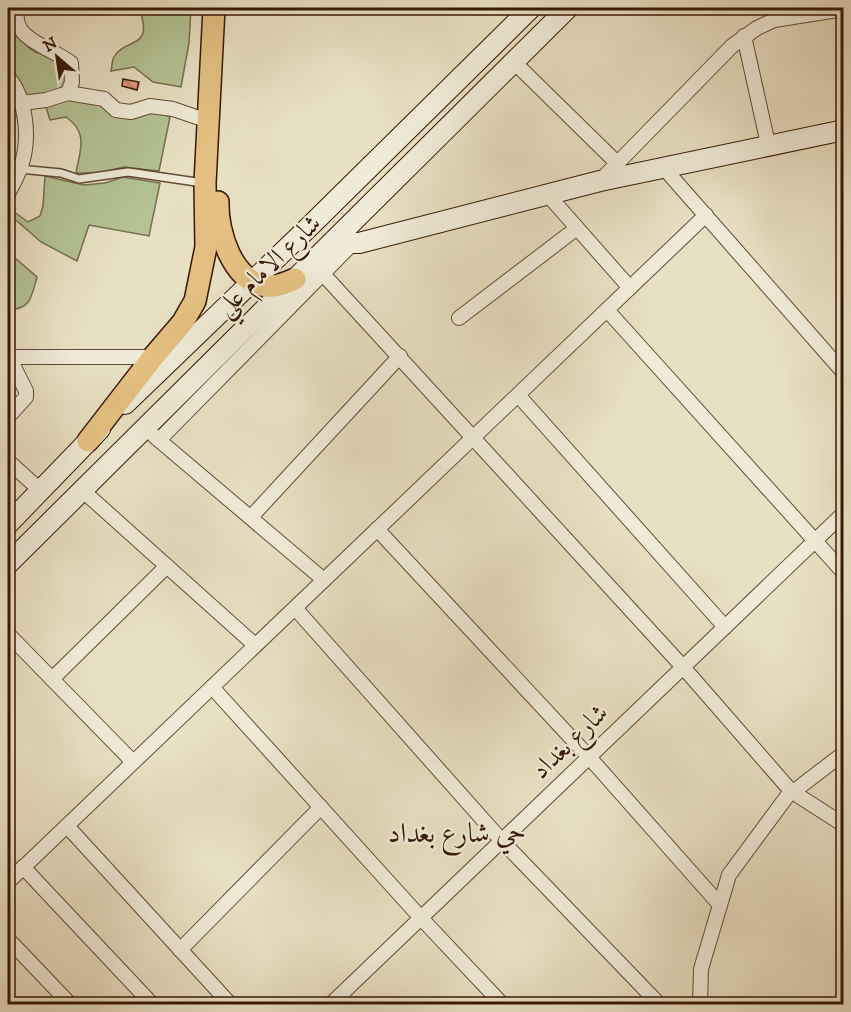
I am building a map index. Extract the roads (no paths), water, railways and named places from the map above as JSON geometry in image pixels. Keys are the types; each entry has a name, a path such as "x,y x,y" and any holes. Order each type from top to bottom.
{"main road":[{"name":"شارع الامام علي","path":"88,441 183,322 195,301 206,247 205,183 214,8"},
{"name":"شارع الامام علي","path":"8,524 88,441 531,8"},
{"name":"شارع الامام علي","path":"8,564 82,490 152,434 217,355 295,279 317,268 345,241 568,8"},
{"path":"208,121 218,183 217,213 222,236 234,262 253,281 269,286 295,279"},
{"path":"345,241 600,181 843,130"},
{"path":"198,334 208,328 214,327 221,330 224,337 223,344 217,355"}],"street":[{"path":"18,8 16,14 18,25 25,34 34,42 61,55 71,63 72,82 68,93"},
{"path":"600,181 744,36 774,20 843,9"},
{"path":"744,36 768,144"},
{"path":"514,62 617,163"},
{"path":"8,77 15,86 22,103 26,142 20,169 8,194"},
{"path":"22,103 38,102 68,93 105,99 116,110 131,112 150,106 173,109 208,121"},
{"path":"663,167 843,373"},
{"path":"548,195 630,288"},
{"path":"8,882 706,215"},
{"path":"459,318 577,228"},
{"path":"324,580 152,434 317,268 683,667 792,791 843,825"},
{"path":"607,310 843,573"},
{"path":"251,517 400,356"},
{"path":"8,417 26,397 26,391 8,357 153,357"},
{"path":"518,395 725,627"},
{"path":"8,461 40,490"},
{"path":"82,490 255,645"},
{"name":"شارع بغداد","path":"331,1005 843,513"},
{"path":"377,529 589,757 720,905"},
{"path":"52,680 167,566"},
{"path":"295,608 502,841 658,1005"},
{"path":"8,634 133,762"},
{"path":"212,687 502,1005"},
{"path":"700,1005 701,969 729,875 792,791 843,753"},
{"path":"180,950 321,807"},
{"path":"67,826 230,1005"},
{"path":"23,867 152,1005"},
{"path":"8,939 70,1005"}],"lane":[{"path":"20,169 61,173 79,179 128,172 205,183"}],"district":[{"name":"حي شارع بغداد","path":"457,833"}]}
